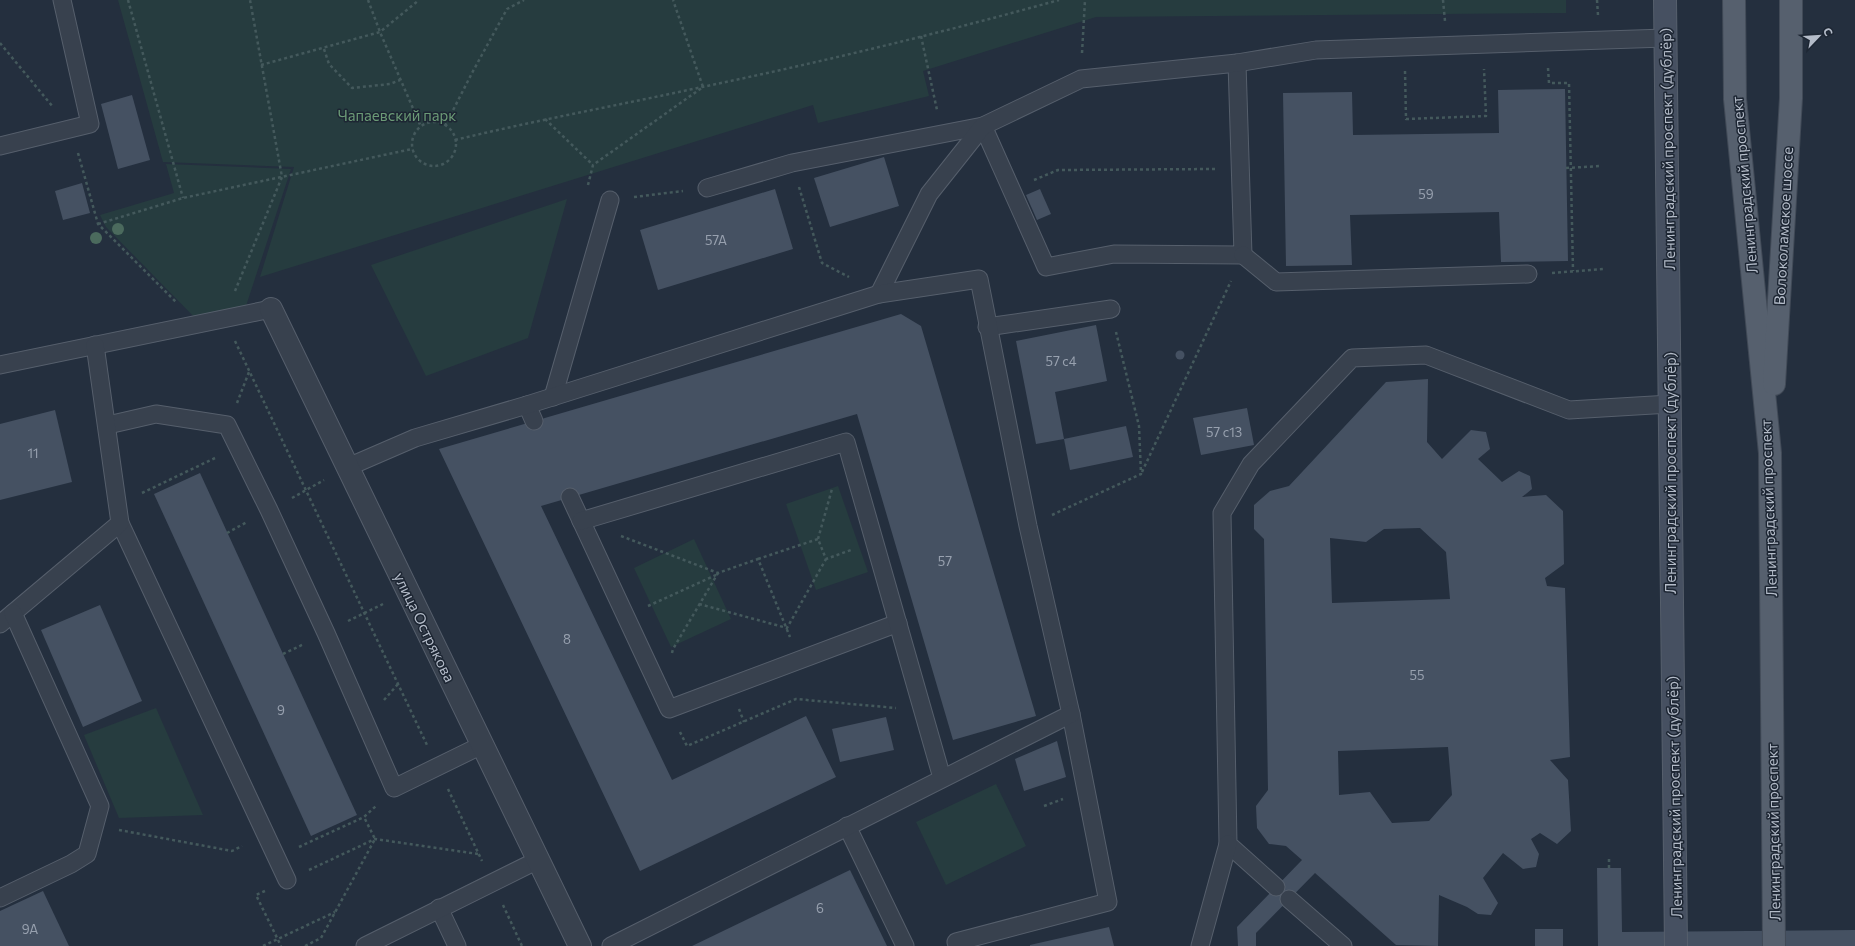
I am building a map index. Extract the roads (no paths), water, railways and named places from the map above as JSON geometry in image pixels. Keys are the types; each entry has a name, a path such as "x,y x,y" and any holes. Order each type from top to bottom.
{"main road":[{"name":"Ленинградский проспект (дублёр)","path":"1665,0 1676,946"},
{"name":"Ленинградский проспект","path":"1734,0 1735,99 1770,453 1774,946"},
{"name":"Волоколамское шоссе","path":"1770,453 1791,98 1791,0"}],"street":[{"name":"улица Острякова","path":"271,308 580,946"}],"lane":[{"path":"0,146 90,124 62,0"},
{"path":"707,188 792,163 983,126 1081,78 1237,63 1316,50 1665,38"},
{"path":"1237,63 1243,255"},
{"path":"983,126 1046,267 1114,254 1243,255 1276,282 1528,274"},
{"path":"879,294 929,194 983,126"},
{"path":"554,396 610,200"},
{"path":"348,467 415,438 527,405 879,294 979,279 987,327 1028,526 1071,714 1108,902 956,942"},
{"path":"0,365 271,308"},
{"path":"987,327 1111,308"},
{"path":"95,345 108,425 120,523 287,880"},
{"path":"1200,946 1228,844 1222,513 1251,464 1352,358 1426,355 1570,410 1670,404"},
{"path":"527,405 534,421"},
{"path":"108,425 156,414 227,425 269,510 322,625 394,788 482,745"},
{"path":"581,521 846,442 942,778"},
{"path":"570,497 669,709 898,623"},
{"path":"0,624 120,523"},
{"path":"0,898 71,864 87,854 100,806 14,613"},
{"path":"611,946 1071,714"},
{"path":"848,826 905,946"},
{"path":"1228,844 1276,887"},
{"path":"365,946 538,860"},
{"path":"1289,899 1343,946"},
{"path":"439,908 457,946"}],"park label":[{"name":"Чапаевский парк","path":"397,115"}]}
